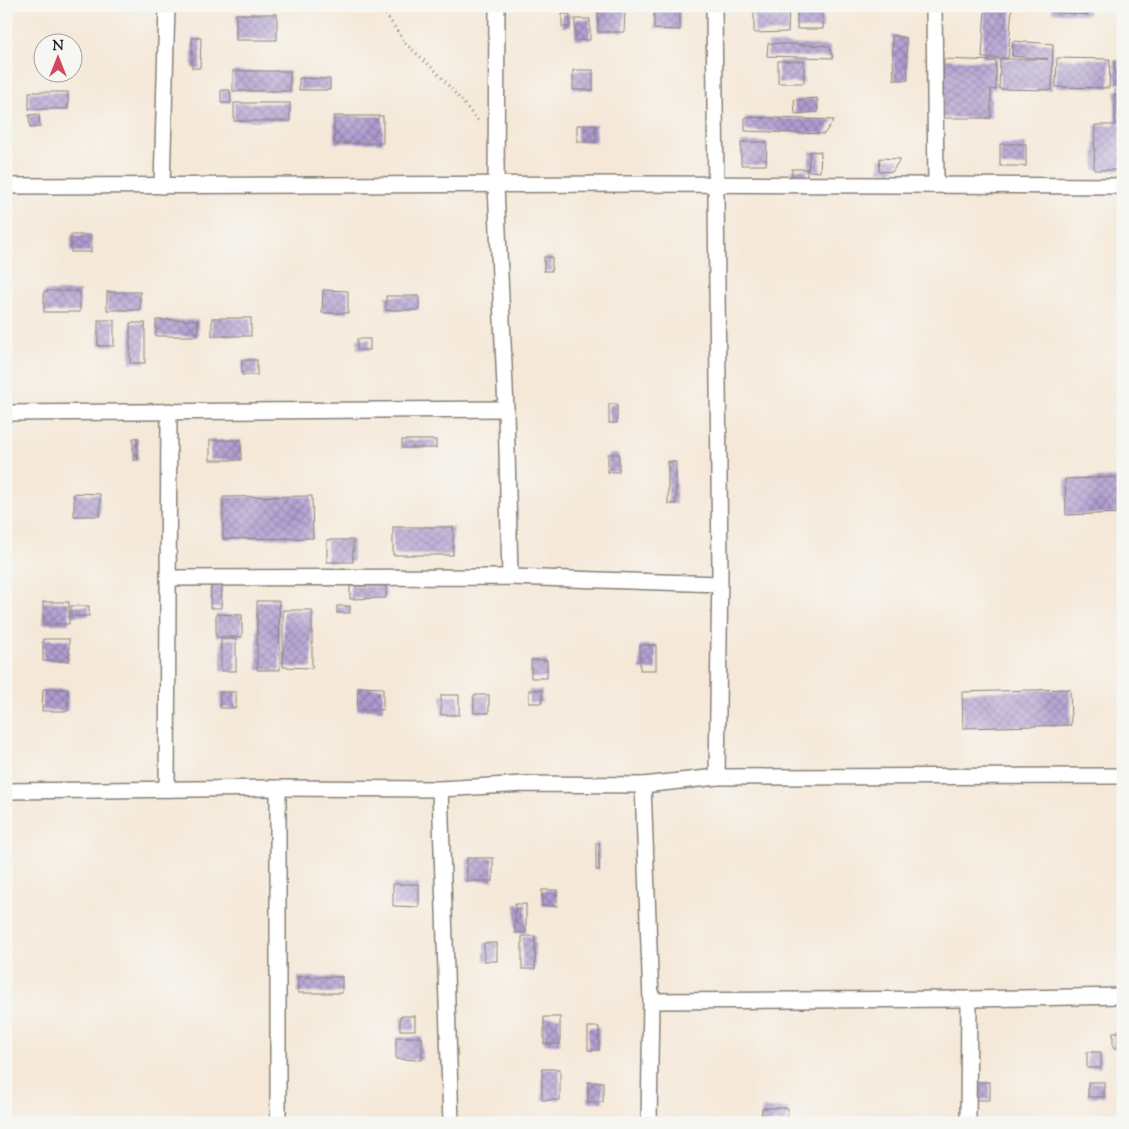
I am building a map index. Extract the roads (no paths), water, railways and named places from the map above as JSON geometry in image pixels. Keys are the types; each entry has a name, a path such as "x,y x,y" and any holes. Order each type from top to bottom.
{"street":[{"path":"162,186 167,6"},
{"path":"497,6 496,186 506,409 510,577"},
{"path":"714,6 720,584 717,777"},
{"path":"934,6 936,185"},
{"path":"6,186 1123,186"},
{"path":"6,413 506,409"},
{"path":"167,789 169,411"},
{"path":"168,578 510,577 720,584"},
{"path":"6,791 440,788 524,784 642,785 717,777 1123,776"},
{"path":"642,785 651,1001 649,1123"},
{"path":"278,788 278,1123"},
{"path":"440,788 451,1123"},
{"path":"651,1001 1123,996"},
{"path":"968,1123 969,999"}]}
